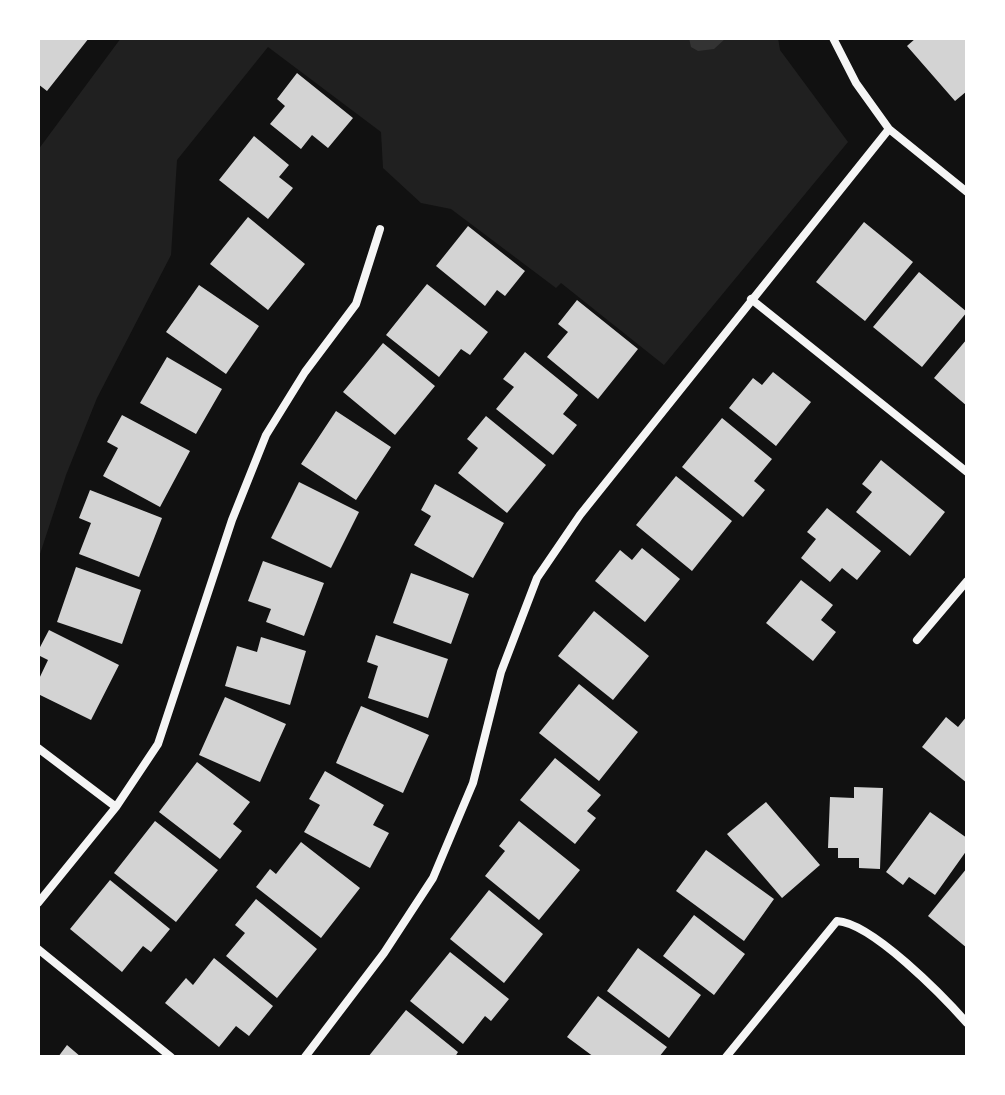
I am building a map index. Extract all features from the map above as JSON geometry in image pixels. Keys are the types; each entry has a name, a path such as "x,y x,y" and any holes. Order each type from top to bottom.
{"street":[{"path":"833,38 856,83 889,129 967,192"},
{"path":"305,1057 384,953 433,878 473,783 501,672 537,578 580,515 889,129"},
{"path":"38,903 116,807 158,744 232,520 266,435 305,372 356,304 380,229"},
{"path":"751,299 967,472"},
{"path":"917,640 967,581"},
{"path":"38,748 116,807"},
{"path":"726,1057 837,921 849,922 873,934 966,1021"},
{"path":"38,949 171,1057"}],"shaded area":[{"path":"121,38 778,38 780,50 848,142 664,365 561,283 556,288 451,209 421,203 383,168 381,132 268,47 177,160 171,255 97,398 66,475 38,560 38,150"},
{"path":"689,38 726,38 714,49 698,51 691,47"}],"building":[{"path":"38,38 89,38 47,91 38,84"},
{"path":"916,38 967,38 967,91 955,101 907,46"},
{"path":"297,73 353,118 328,148 312,135 301,149 270,124 285,106 277,99"},
{"path":"254,136 289,165 279,177 293,188 268,219 219,180"},
{"path":"248,217 305,264 268,310 210,264"},
{"path":"864,222 913,262 865,321 816,282"},
{"path":"468,226 525,271 505,296 497,290 485,306 436,266"},
{"path":"919,272 967,312 922,367 873,327"},
{"path":"427,284 488,332 470,355 461,349 439,377 386,335"},
{"path":"199,285 259,326 226,374 166,332"},
{"path":"577,300 638,349 598,399 547,357 568,332 558,324"},
{"path":"967,339 967,406 934,378"},
{"path":"383,343 435,386 395,435 343,392"},
{"path":"525,352 578,395 563,414 577,425 553,455 496,409 514,387 503,379"},
{"path":"167,357 222,389 196,434 140,403"},
{"path":"773,372 811,402 776,446 729,408 753,378 762,385"},
{"path":"336,411 391,447 356,500 301,464"},
{"path":"122,415 190,451 160,507 103,476 118,448 107,442"},
{"path":"486,416 546,465 507,513 458,473 478,448 467,439"},
{"path":"722,418 772,459 754,481 765,490 743,517 682,467"},
{"path":"881,460 945,512 910,556 856,512 872,492 862,484"},
{"path":"676,476 732,521 692,571 636,525"},
{"path":"299,482 359,512 331,568 271,538"},
{"path":"435,484 504,523 473,578 414,545 431,516 421,510"},
{"path":"90,490 162,518 139,577 79,554 91,523 79,518"},
{"path":"827,508 881,551 857,580 842,568 830,582 801,558 816,539 807,532"},
{"path":"642,548 680,579 645,622 595,581 620,550 632,560"},
{"path":"263,561 324,583 304,636 266,622 271,609 248,601"},
{"path":"76,567 141,590 122,644 57,622"},
{"path":"411,573 469,594 451,644 393,623"},
{"path":"801,580 833,605 821,620 836,632 813,661 766,623"},
{"path":"594,611 649,656 613,700 558,656"},
{"path":"49,630 119,665 91,720 38,694 38,681 48,660 38,655 38,651"},
{"path":"376,635 448,659 428,718 368,698 378,666 367,662"},
{"path":"261,637 306,651 290,705 225,686 237,646 257,652"},
{"path":"579,684 638,732 599,781 539,733"},
{"path":"225,697 286,724 260,782 199,755"},
{"path":"361,706 429,735 403,793 336,763"},
{"path":"967,716 967,783 922,747 946,717 958,727"},
{"path":"555,758 601,795 587,811 596,818 575,844 520,800"},
{"path":"197,762 250,802 233,824 242,831 220,859 159,812"},
{"path":"325,771 384,805 373,825 389,833 370,868 304,832 320,805 309,799"},
{"path":"854,787 883,788 880,869 859,868 859,858 838,858 838,848 828,848 830,797 854,798"},
{"path":"766,802 820,865 782,898 727,834"},
{"path":"930,812 967,838 967,850 935,895 909,877 903,885 886,872"},
{"path":"155,821 218,870 176,922 114,873"},
{"path":"519,821 580,870 539,920 485,876 505,851 499,846"},
{"path":"301,842 360,888 321,938 256,887 270,869 276,874"},
{"path":"706,850 774,899 744,941 676,891"},
{"path":"967,868 967,948 928,916"},
{"path":"110,880 170,929 151,952 143,946 122,972 70,929"},
{"path":"489,890 543,934 504,983 450,939"},
{"path":"256,899 317,949 277,998 226,956 245,933 235,925"},
{"path":"694,915 745,954 714,995 663,956"},
{"path":"638,948 701,995 669,1038 607,991"},
{"path":"450,952 509,999 491,1021 485,1016 463,1044 410,1001"},
{"path":"214,958 273,1006 249,1036 236,1026 219,1047 165,1003 186,978 193,985"},
{"path":"598,996 667,1047 659,1057 594,1057 567,1037"},
{"path":"406,1010 458,1052 455,1057 368,1057"},
{"path":"67,1045 81,1057 58,1057"}]}
